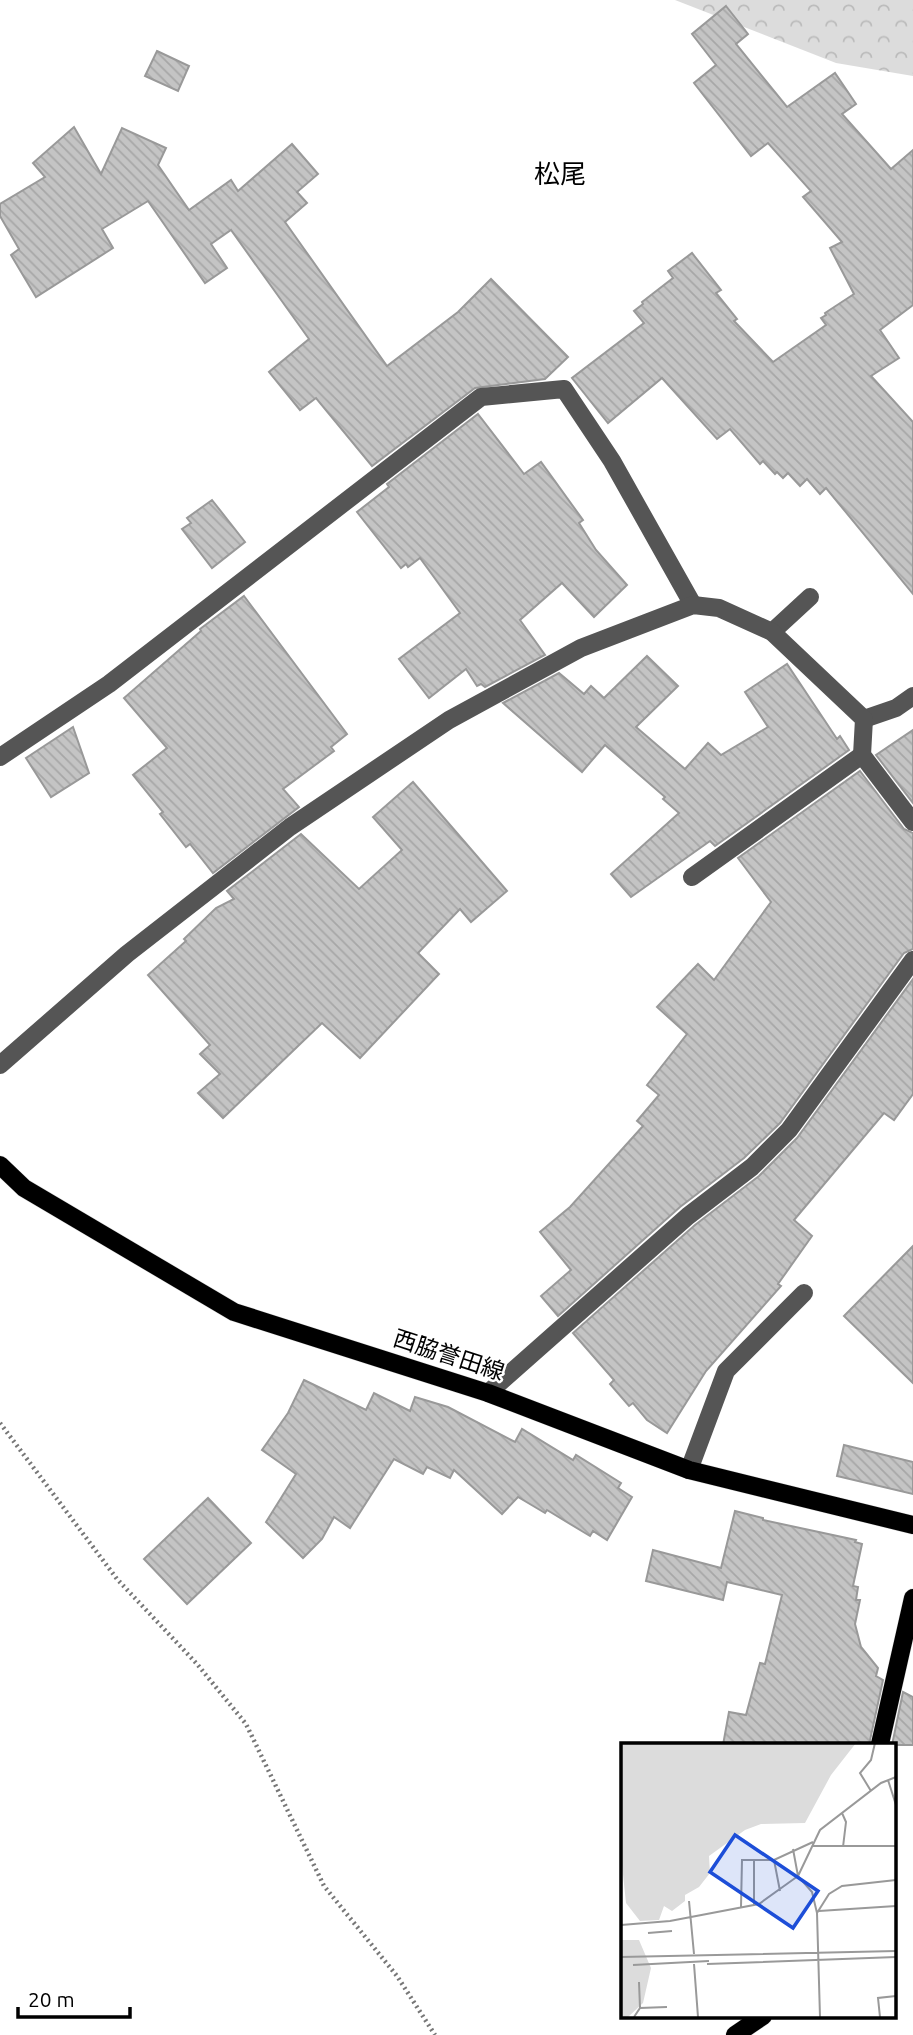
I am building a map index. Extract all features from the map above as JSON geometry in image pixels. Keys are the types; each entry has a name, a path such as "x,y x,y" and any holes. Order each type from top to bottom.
{"main road":[{"name":"西脇誉田線","path":"0,1165 24,1188 234,1312 488,1393 688,1469 913,1525"},
{"path":"880,1743 913,1598"},
{"path":"735,2035 760,2018"}],"street":[{"path":"0,757 109,684 481,397 564,389 612,461 693,605"},
{"path":"772,632 810,597"},
{"path":"0,1065 127,954 290,827 449,720 581,648 693,605 719,608 772,632 864,719 862,755 913,822"},
{"path":"864,719 897,708 913,696"},
{"path":"692,877 862,755"},
{"path":"488,1393 688,1216 751,1167 789,1130 913,960"},
{"path":"688,1469 726,1371 804,1293"}],"path":[{"path":"0,1423 117,1579 197,1664 246,1724 324,1886 397,1976 435,2035"}],"green space":[{"path":"675,0 913,0 913,76 836,63"}],"building":[{"path":"726,6 748,34 736,44 787,107 835,73 856,104 842,114 891,169 913,150 913,305 880,330 899,358 871,376 913,422 913,594 826,488 820,494 807,479 800,486 788,473 783,478 777,472 775,474 763,461 760,464 730,429 717,439 662,378 608,423 572,378 644,323 634,311 673,278 668,271 692,253 721,290 716,293 737,319 734,321 773,362 826,325 821,318 825,313 854,294 830,248 842,242 803,197 811,191 768,143 751,156 694,83 716,65 692,34"},
{"path":"157,51 189,66 178,91 145,76"},
{"path":"74,127 101,174 122,128 166,148 158,165 189,210 231,180 238,191 292,144 318,174 297,192 307,203 285,222 387,366 458,312 491,279 568,357 545,379 475,388 372,466 316,398 300,410 269,372 309,339 231,230 211,244 227,268 205,283 148,201 102,229 113,248 36,297 11,255 19,249 0,216 0,204 45,177 33,163"},
{"path":"478,414 524,474 541,462 583,520 579,523 596,550 627,585 594,617 562,583 520,620 545,655 485,687 481,684 477,686 466,669 429,698 399,659 460,613 420,558 408,567 406,564 401,568 357,512 389,487 387,484"},
{"path":"212,500 245,542 212,568 182,529 191,523 187,518"},
{"path":"244,596 347,734 331,747 334,751 283,789 299,807 213,873 190,844 186,847 160,814 163,812 133,775 167,748 124,698 201,631 200,629"},
{"path":"647,656 678,686 636,727 685,769 708,743 721,755 768,727 745,692 787,664 837,739 840,736 849,750 715,846 710,841 631,897 611,874 679,813 663,799 665,797 605,745 582,772 503,703 559,673 584,694 591,686 604,698"},
{"path":"73,727 89,773 51,797 26,758"},
{"path":"913,730 913,803 876,755"},
{"path":"860,771 904,829 913,833 913,949 904,953 780,1123 744,1158 680,1207 558,1316 541,1296 571,1270 540,1232 570,1207 643,1126 637,1121 659,1095 647,1085 687,1034 657,1007 698,964 714,980 771,902 738,858"},
{"path":"413,782 507,891 471,922 460,909 418,953 439,974 360,1058 322,1023 223,1118 198,1093 220,1074 200,1054 210,1045 148,975 186,941 184,939 216,908 234,899 227,891 301,834 359,889 402,850 373,817"},
{"path":"913,979 913,1094 894,1120 884,1113 794,1220 812,1236 778,1284 781,1286 706,1371 667,1433 647,1420 633,1403 629,1406 610,1384 614,1380 573,1333 695,1225 759,1176 797,1138"},
{"path":"913,1246 913,1383 844,1316"},
{"path":"304,1380 366,1410 374,1393 410,1411 415,1397 448,1407 515,1442 522,1429 573,1460 576,1455 621,1483 618,1488 632,1497 607,1540 593,1531 590,1536 547,1510 545,1513 518,1497 502,1514 454,1470 450,1478 427,1467 423,1474 394,1459 350,1528 334,1517 322,1539 303,1558 266,1522 296,1474 262,1450 288,1413"},
{"path":"844,1445 913,1462 913,1494 837,1476"},
{"path":"208,1498 251,1543 187,1604 144,1559"},
{"path":"735,1511 763,1520 856,1540 855,1542 862,1544 853,1586 858,1587 856,1600 860,1600 855,1624 861,1647 878,1668 876,1676 883,1680 869,1743 723,1743 729,1712 746,1715 760,1663 765,1664 782,1595 727,1582 723,1600 646,1581 653,1550 721,1568"},
{"path":"903,1692 913,1697 913,1745 892,1743"}],"district":[{"name":"松尾","path":"560,174"}]}
